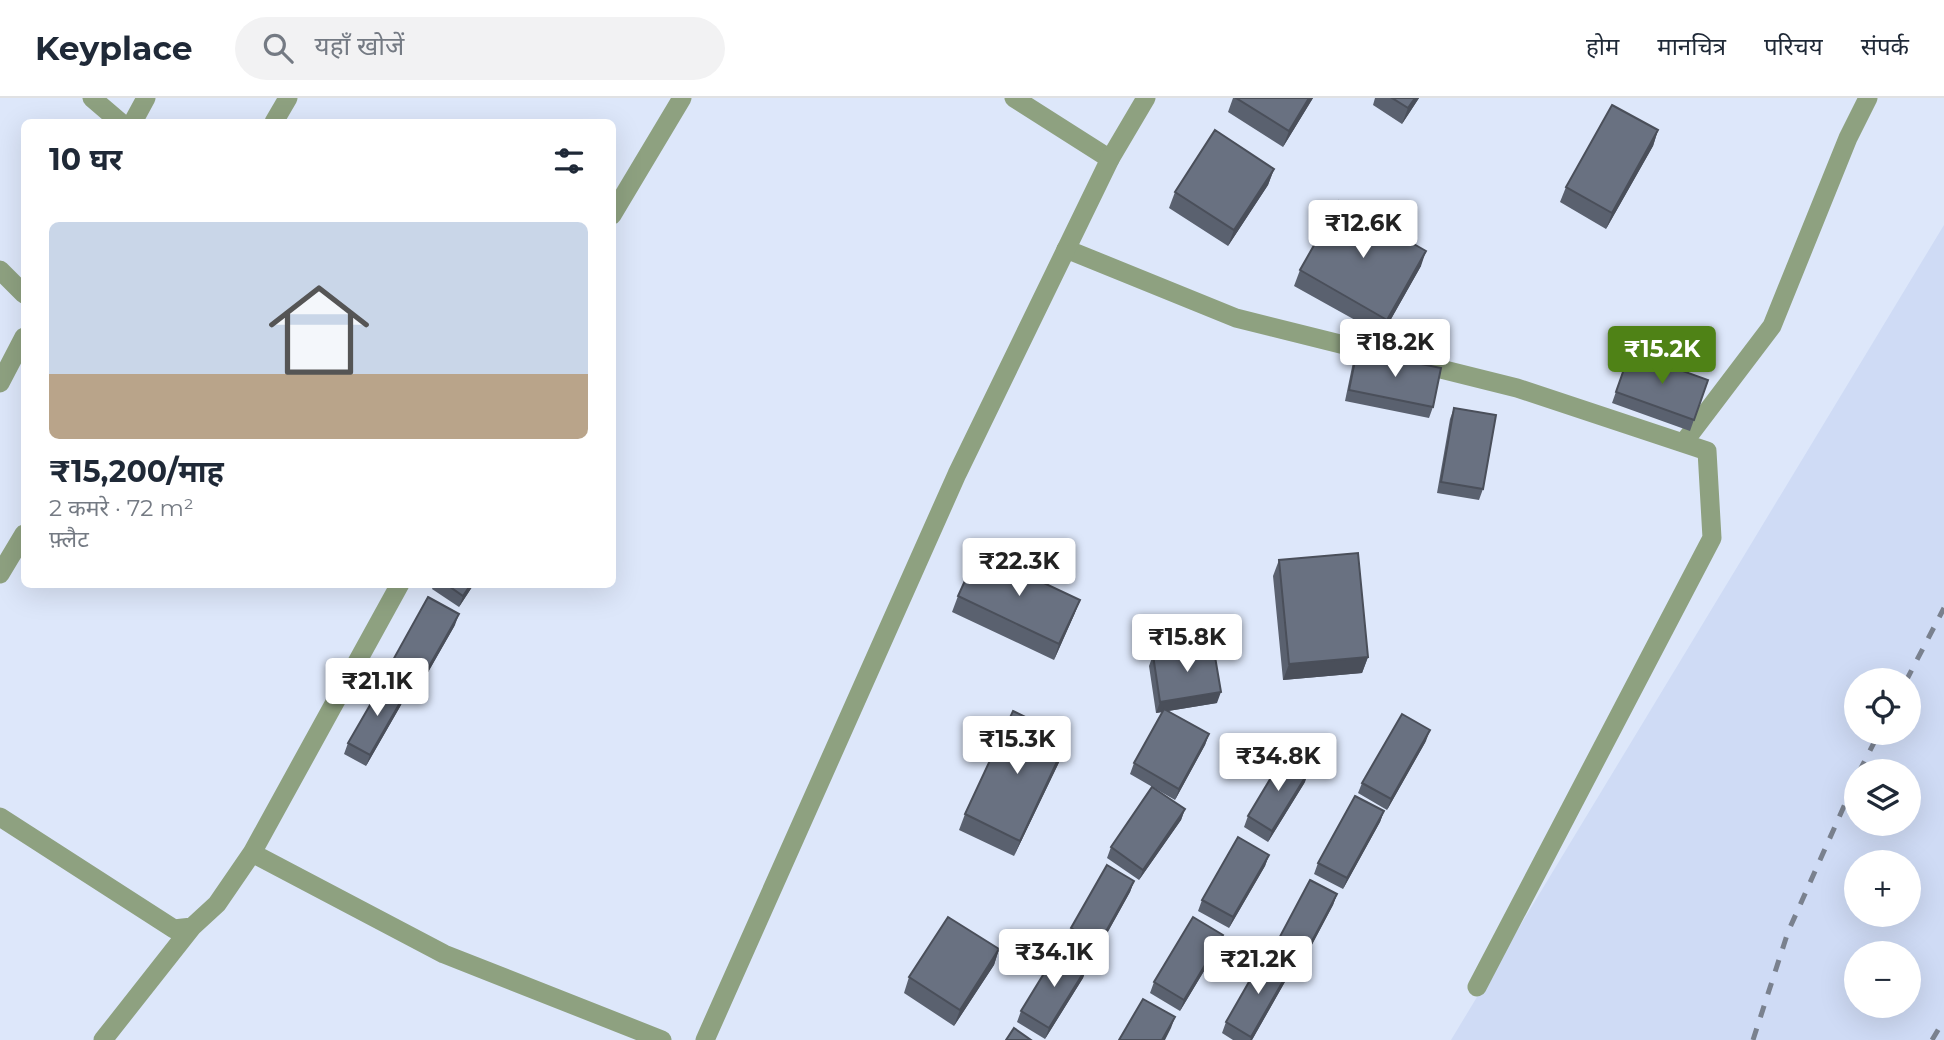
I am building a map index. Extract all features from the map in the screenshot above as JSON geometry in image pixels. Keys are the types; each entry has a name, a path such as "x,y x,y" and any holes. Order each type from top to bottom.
{"street":[{"path":"92,98 116,119"},
{"path":"135,119 146,98"},
{"path":"276,119 288,98"},
{"path":"616,208 682,98"},
{"path":"1014,98 1110,159"},
{"path":"705,1040 957,474 1110,159 1146,98"},
{"path":"1684,442 1772,326 1848,138 1868,98"},
{"path":"1066,249 1236,318 1517,388 1707,451 1712,538 1476,986"},
{"path":"0,270 21,292"},
{"path":"0,383 21,343"},
{"path":"0,574 21,539"},
{"path":"103,1040 192,927 217,904 252,853 398,588"},
{"path":"0,817 174,929 192,927"},
{"path":"252,853 444,954 662,1040"}],"shaded area":[{"path":"1944,225 1944,1040 1451,1040"}],"building":[{"path":"1236,98 1309,98 1289,131"},
{"path":"1392,98 1415,98 1408,108"},
{"path":"1612,105 1658,130 1612,213 1566,187"},
{"path":"1215,130 1274,169 1234,230 1175,192"},
{"path":"1339,201 1426,251 1387,320 1300,270"},
{"path":"1357,351 1441,368 1433,407 1349,390"},
{"path":"1630,352 1708,380 1694,420 1616,392"},
{"path":"1454,408 1496,415 1483,489 1441,482"},
{"path":"978,552 1080,600 1059,644 958,596"},
{"path":"1358,553 1368,657 1289,664 1279,560"},
{"path":"452,588 468,588 463,596"},
{"path":"428,597 459,614 423,677 393,660"},
{"path":"1213,645 1221,692 1160,702 1153,655"},
{"path":"384,681 405,694 370,755 348,743"},
{"path":"1164,709 1209,734 1179,789 1134,763"},
{"path":"1013,711 1068,738 1020,841 965,814"},
{"path":"1402,714 1430,730 1391,799 1362,783"},
{"path":"1284,756 1309,771 1272,831 1248,816"},
{"path":"1152,787 1185,809 1143,870 1111,847"},
{"path":"1355,796 1384,811 1347,878 1318,863"},
{"path":"1238,837 1269,855 1233,917 1202,900"},
{"path":"1107,865 1134,881 1099,944 1071,928"},
{"path":"1310,880 1337,894 1303,958 1276,944"},
{"path":"948,917 999,949 960,1010 909,977"},
{"path":"1193,917 1223,935 1184,1000 1154,982"},
{"path":"1059,949 1087,967 1049,1028 1021,1011"},
{"path":"1265,954 1290,969 1251,1037 1226,1022"},
{"path":"1143,999 1175,1017 1162,1040 1119,1040"},
{"path":"1014,1028 1031,1040 1006,1040"}],"railway":[{"path":"1913,668 1944,608"},
{"path":"1866,759 1873,745"},
{"path":"1753,1040 1788,932 1844,806"},
{"path":"1932,1040 1944,1020"}]}
